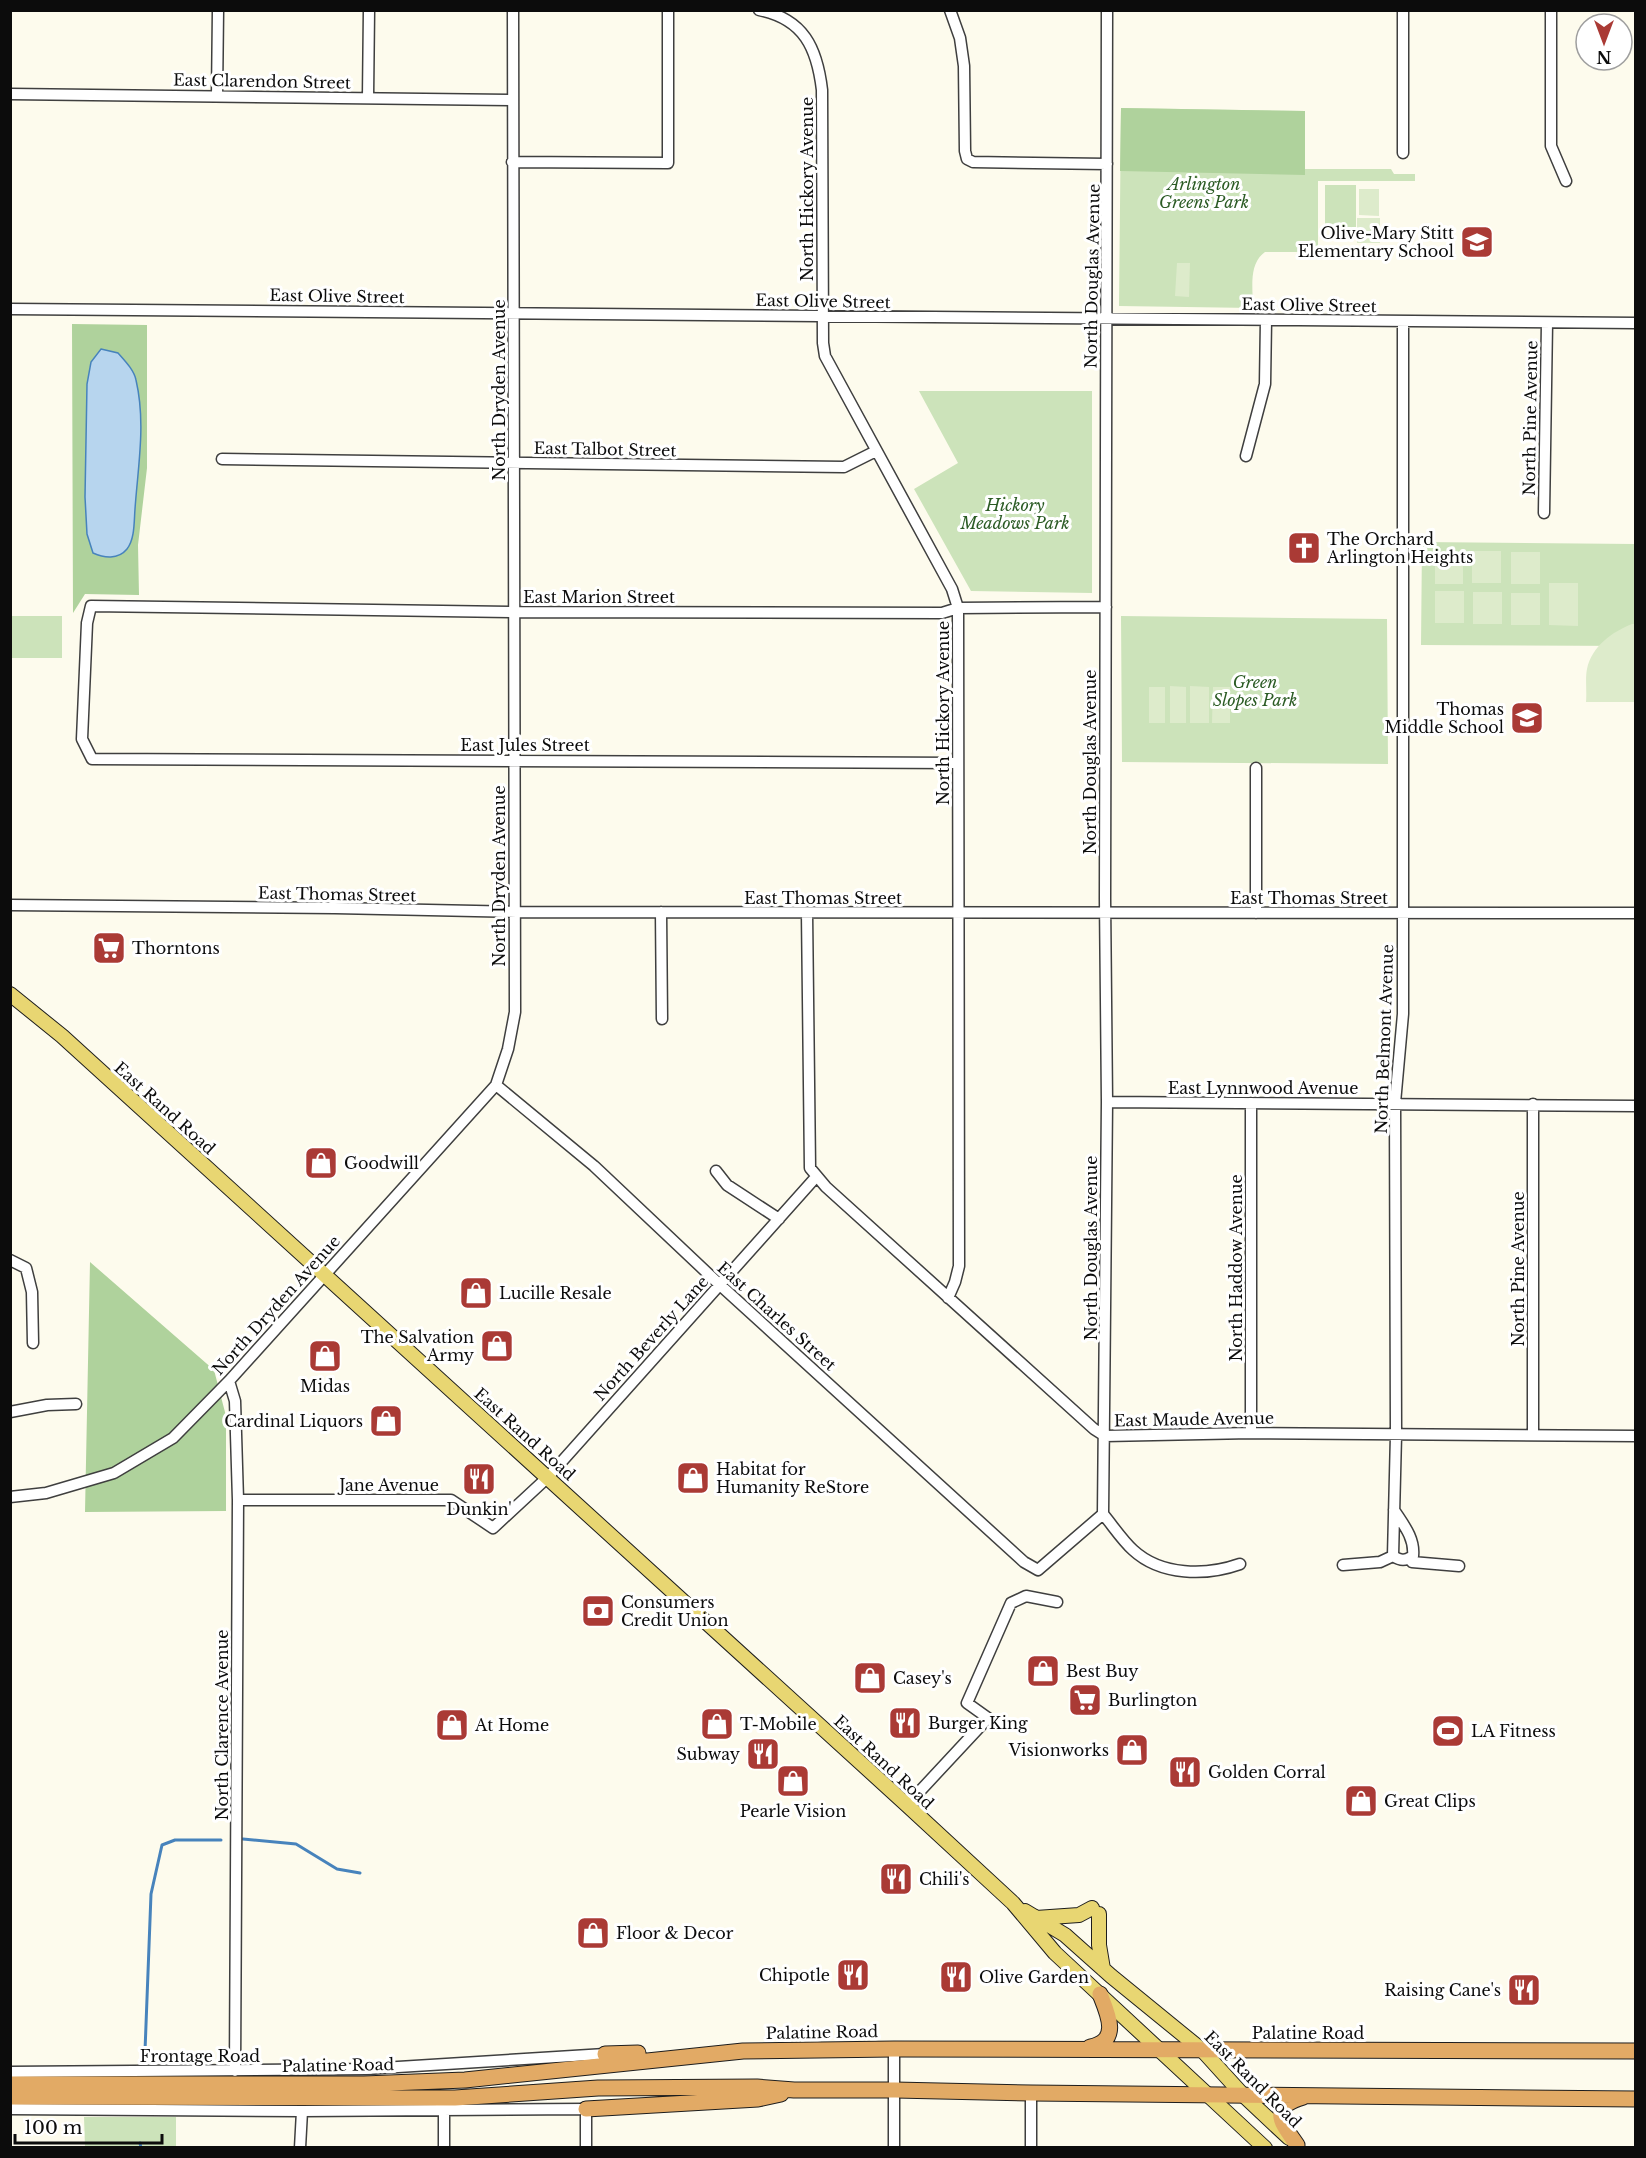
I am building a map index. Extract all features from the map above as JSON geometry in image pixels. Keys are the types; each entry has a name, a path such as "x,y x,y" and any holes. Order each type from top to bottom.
{"highway":[{"path":"1079,2050 1098,2046 1106,2040 1110,2028 1109,2019 1100,1995"},
{"name":"Palatine Road","path":"10,2084 364,2084 465,2080 743,2051 894,2049 1635,2051"},
{"path":"605,2054 743,2051"},
{"name":"Palatine Road","path":"10,2097 455,2098 598,2088 757,2087 794,2090 1635,2099"},
{"path":"586,2109 759,2099 794,2090"},
{"path":"1298,2146 1282,2123 1282,2109 1289,2101 1309,2095"}],"main road":[{"name":"East Rand Road","path":"10,994 62,1036 907,1805 1013,1903 1054,1953 1265,2148"},
{"name":"East Rand Road","path":"1013,1903 1065,1935 1103,1970 1203,2051 1242,2094 1298,2146"},
{"path":"1036,1918 1079,1915 1095,1911 1103,1970"}],"street":[{"path":"217,96 218,10"},
{"path":"368,97 369,10"},
{"name":"North Dryden Avenue","path":"10,1497 46,1493 114,1473 173,1438 229,1381 496,1084 508,1049 515,1012 516,912 513,10"},
{"path":"512,162 668,163 668,10"},
{"name":"North Hickory Avenue","path":"759,10 778,16 803,34 818,60 822,90 825,356 952,589 958,608 959,1266 948,1298"},
{"path":"950,10 960,38 964,66 967,159 973,162 1107,164"},
{"name":"North Douglas Avenue","path":"1103,1514 1107,1102 1105,318 1107,10"},
{"path":"1403,10 1403,153"},
{"path":"1551,10 1551,146 1566,181"},
{"name":"East Clarendon Street","path":"10,94 513,100"},
{"name":"East Olive Street","path":"10,309 1635,323"},
{"path":"1246,456 1265,384 1266,320"},
{"name":"North Belmont Avenue","path":"1393,1556 1396,1435 1395,1104 1403,1033 1403,321"},
{"name":"North Pine Avenue","path":"1544,513 1546,323"},
{"name":"East Talbot Street","path":"222,459 844,467 876,451"},
{"name":"East Marion Street","path":"92,759 82,739 87,623 91,606 515,612 942,613 958,608 1106,607"},
{"name":"East Jules Street","path":"92,759 514,759 958,763"},
{"path":"1256,768 1256,913"},
{"name":"East Thomas Street","path":"10,904 516,912 1635,913"},
{"path":"661,912 662,1019"},
{"path":"807,913 810,1168 816,1178"},
{"name":"East Charles Street","path":"496,1084 594,1166 719,1284 1024,1562 1038,1570 1103,1514"},
{"name":"East Lynnwood Avenue","path":"1107,1102 1635,1106"},
{"name":"North Haddow Avenue","path":"1251,1104 1251,1433"},
{"name":"North Pine Avenue","path":"1533,1104 1533,1434"},
{"path":"716,1171 727,1185 779,1219"},
{"name":"North Beverly Lane","path":"548,1476 816,1178"},
{"name":"East Maude Avenue","path":"816,1178 1094,1429 1105,1436 1251,1433 1635,1436"},
{"path":"10,1260 26,1268 32,1292 33,1343"},
{"name":"North Clarence Avenue","path":"229,1381 235,1401 238,1500 235,2071"},
{"path":"10,1412 47,1405 76,1404"},
{"name":"Jane Avenue","path":"238,1500 452,1500 493,1528 548,1476"},
{"path":"1343,1565 1380,1562 1393,1556 1401,1560 1413,1556 1414,1549 1410,1536 1394,1510"},
{"path":"1103,1514 1133,1550 1150,1563 1170,1569 1194,1572 1214,1571 1240,1564"},
{"path":"1409,1558 1412,1562 1459,1566"},
{"path":"907,1805 988,1718 968,1703 1011,1603 1026,1596 1057,1602"},
{"path":"894,2049 896,2090 894,2148"},
{"name":"Frontage Road","path":"10,2072 366,2069 605,2054"},
{"path":"1031,2093 1031,2148"},
{"path":"10,2109 302,2111 586,2109 586,2148"},
{"path":"444,2110 444,2148"},
{"path":"300,2148 302,2111"}],"green space":[{"name":"Arlington Greens Park","path":"1121,108 1305,111 1305,169 1391,169 1394,174 1415,174 1415,181 1318,181 1318,252 1265,252 1256,263 1254,270 1253,308 1119,306"},
{"path":"1121,108 1305,111 1305,175 1120,171"},
{"path":"1325,185 1356,185 1356,230 1325,230"},
{"path":"1359,189 1379,189 1379,216 1359,215"},
{"path":"1357,218 1380,218 1380,243 1357,243"},
{"path":"1177,263 1190,263 1189,297 1175,296"},
{"path":"72,324 147,325 147,468 138,545 139,595 85,594 73,613"},
{"name":"Hickory Meadows Park","path":"919,391 1092,391 1092,593 971,591 914,489 958,463"},
{"path":"1422,542 1635,544 1635,646 1421,645"},
{"path":"1472,551 1501,551 1501,583 1472,583"},
{"path":"1435,552 1463,552 1463,584 1435,584"},
{"path":"1511,552 1540,552 1540,584 1511,584"},
{"path":"1549,583 1578,583 1578,626 1549,625"},
{"path":"1435,591 1464,591 1464,623 1435,623"},
{"path":"1473,592 1502,592 1502,624 1473,624"},
{"path":"1511,593 1540,593 1540,625 1511,625"},
{"path":"11,616 62,616 62,658 11,658"},
{"name":"Green Slopes Park","path":"1121,616 1387,619 1388,764 1122,762"},
{"path":"1636,624 1635,702 1586,702 1587,669 1593,653 1610,636"},
{"path":"1170,686 1186,687 1186,723 1170,723"},
{"path":"1190,686 1209,687 1209,723 1190,723"},
{"path":"1149,687 1165,687 1165,723 1149,723"},
{"path":"1213,687 1230,687 1230,723 1212,723"},
{"path":"90,1262 214,1370 226,1416 226,1511 85,1512"},
{"path":"84,2117 176,2117 176,2147 85,2147"}],"water":[{"path":"101,349 118,353 131,369 136,380 140,412 140,444 133,535 130,545 123,553 111,557 93,553 87,534 85,497 87,384 91,362"}],"waterway":[{"path":"243,1839 296,1844 337,1869 360,1873"},
{"path":"145,2051 151,1894 162,1845 175,1840 221,1840"},
{"path":"140,2143 141,2148"}],"place":[{"name":"Olive-Mary Stitt Elementary School","path":"1477,242"},
{"name":"The Orchard Arlington Heights","path":"1304,548"},
{"name":"Thomas Middle School","path":"1527,718"},
{"name":"Thorntons","path":"109,948"},
{"name":"Goodwill","path":"321,1163"},
{"name":"Lucille Resale","path":"476,1293"},
{"name":"The Salvation Army","path":"497,1346"},
{"name":"Midas","path":"325,1356"},
{"name":"Cardinal Liquors","path":"386,1421"},
{"name":"Habitat for Humanity ReStore","path":"693,1478"},
{"name":"Dunkin'","path":"479,1479"},
{"name":"Consumers Credit Union","path":"598,1611"},
{"name":"Best Buy","path":"1043,1671"},
{"name":"Casey's","path":"870,1678"},
{"name":"Burlington","path":"1085,1700"},
{"name":"Burger King","path":"905,1723"},
{"name":"T-Mobile","path":"717,1724"},
{"name":"At Home","path":"452,1725"},
{"name":"LA Fitness","path":"1448,1731"},
{"name":"Visionworks","path":"1132,1750"},
{"name":"Subway","path":"763,1754"},
{"name":"Golden Corral","path":"1185,1772"},
{"name":"Pearle Vision","path":"793,1781"},
{"name":"Great Clips","path":"1361,1801"},
{"name":"Chili's","path":"896,1879"},
{"name":"Floor & Decor","path":"593,1933"},
{"name":"Chipotle","path":"853,1975"},
{"name":"Olive Garden","path":"956,1977"},
{"name":"Raising Cane's","path":"1524,1990"}]}
